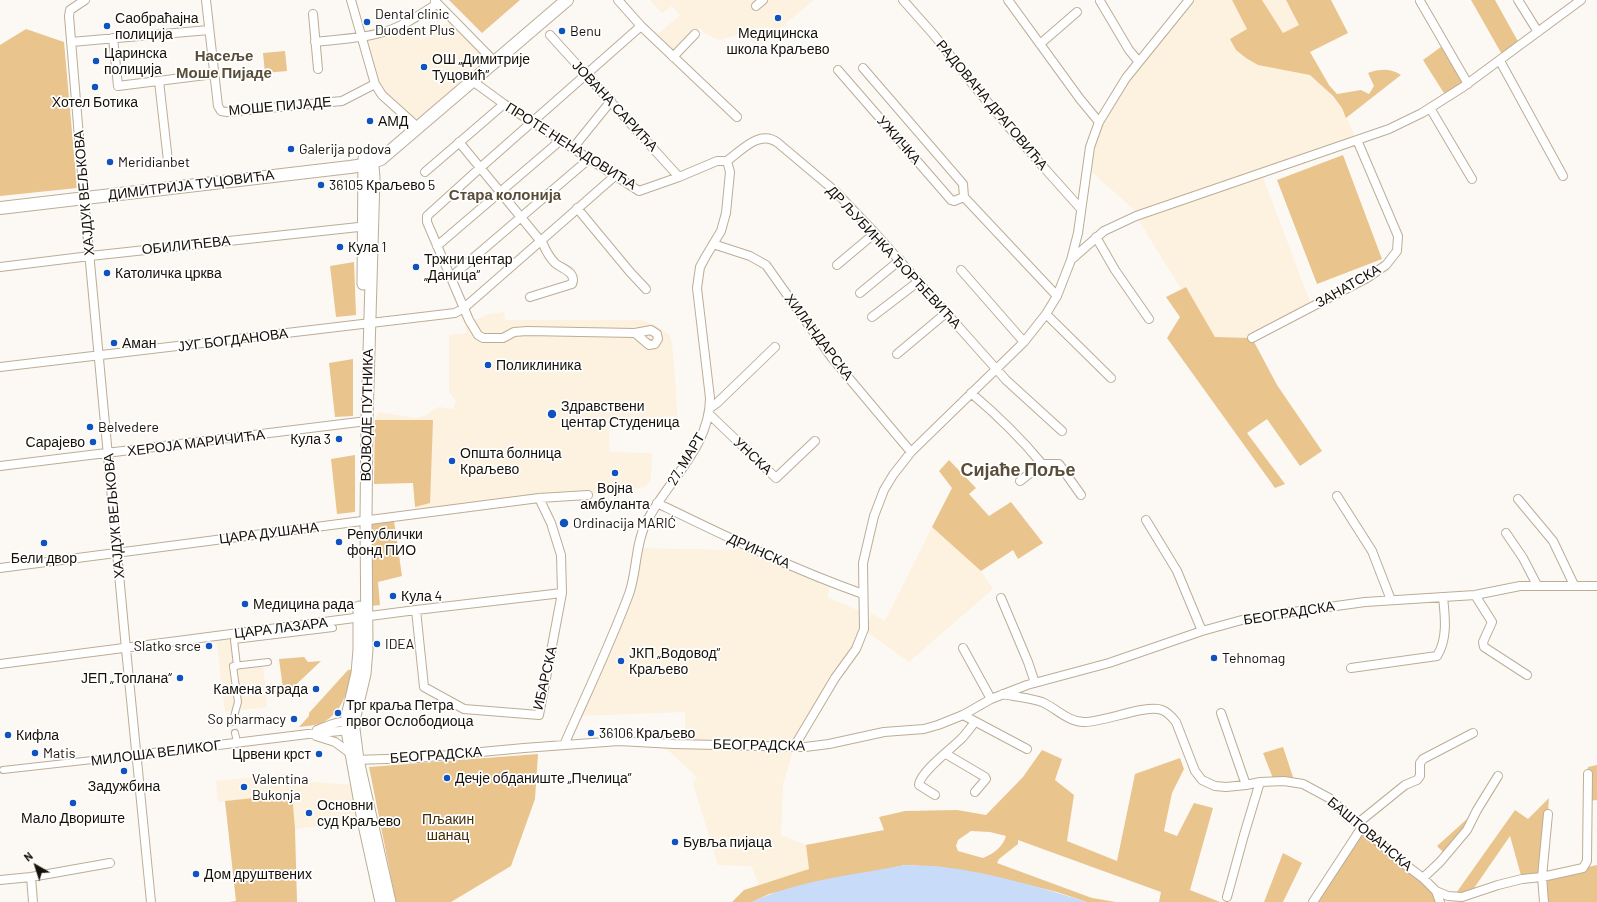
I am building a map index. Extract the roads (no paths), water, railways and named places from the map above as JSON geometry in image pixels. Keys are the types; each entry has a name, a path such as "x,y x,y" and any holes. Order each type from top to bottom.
{"main road":[{"path":"371,160 413,123 470,79 490,57 519,37 557,0"},
{"path":"371,160 519,37 567,0"},
{"path":"350,167 356,168 369,179 376,168 371,160"},
{"name":"ДИМИТРИЈА ТУЦОВИЋА","path":"0,208 83,195 371,160"},
{"name":"ДИМИТРИЈА ТУЦОВИЋА","path":"0,201 83,195 350,167 371,160"},
{"name":"ВОЈВОДЕ ПУТНИКА","path":"351,726 361,673 359,650 362,618 362,521 369,179 371,160"},
{"path":"351,726 353,758 381,902"},
{"path":"353,758 390,902"}],"street":[{"name":"ХАЈДУК ВЕЉКОВА","path":"85,0 70,10 69,16 83,195 151,902"},
{"name":"МОШЕ ПИЈАДЕ","path":"206,0 218,106 221,111 227,112 342,101 375,84"},
{"path":"351,0 375,84 382,95 413,123"},
{"path":"618,0 641,26 736,118"},
{"path":"756,6 763,0"},
{"name":"РАДОВАНА ДРАГОВИЋА","path":"903,0 934,35 974,86 1030,152 1081,209"},
{"path":"1008,0 1080,99 1099,122"},
{"path":"794,747 834,678 856,649 864,629 863,564 874,516 884,490 893,475 911,452 1024,342 1046,314 1057,296 1071,260 1076,241 1090,147 1099,122 1126,78 1139,62 1180,3 1189,0"},
{"path":"1420,0 1468,84"},
{"path":"1518,0 1538,32"},
{"path":"1071,260 1096,237 1112,227 1156,209 1389,129 1430,108 1468,84 1581,0"},
{"path":"1100,1 1139,62"},
{"path":"315,42 361,37 381,33 402,25 436,2 490,57"},
{"path":"1040,44 1077,12"},
{"path":"313,14 318,69"},
{"path":"635,333 527,331 514,332 503,338 483,338 475,331 464,308 427,222 427,216 585,74 641,26"},
{"path":"71,42 209,30"},
{"path":"673,57 695,34"},
{"name":"ЈОВАНА САРИЋА","path":"550,35 679,177"},
{"path":"113,38 118,86 214,74"},
{"path":"1500,61 1564,176"},
{"name":"УЖИЧКА","path":"863,68 963,184 964,197 1057,296"},
{"name":"УЖИЧКА","path":"838,70 950,200 954,201 964,197"},
{"name":"ПРОТЕ НЕНАДОВИЋА","path":"470,79 504,104 639,191 679,177 717,161 727,161"},
{"path":"159,81 168,161"},
{"path":"573,148 611,101"},
{"path":"424,172 504,104"},
{"path":"1430,108 1472,179"},
{"name":"ДР ЉУБИНКА ЂОРЂЕВИЋА","path":"727,161 752,142 763,137 773,139 822,179 900,260 1016,391 1062,431"},
{"path":"437,246 561,140"},
{"name":"ЗАНАТСКА","path":"1252,338 1367,278 1386,264 1397,251 1398,236 1357,140"},
{"path":"459,142 540,241 549,256 557,264 568,270 572,275 573,281 570,285 530,298"},
{"path":"451,277 589,159"},
{"name":"27. МАРТ","path":"564,745 629,593 645,524 657,503 684,466 703,433 709,411 697,288 700,267 721,230 727,209 730,172 727,161"},
{"name":"ЈУГ БОГДАНОВА","path":"0,367 450,314 464,308 616,175"},
{"path":"577,208 646,289"},
{"name":"ОБИЛИЋЕВА","path":"0,267 368,226"},
{"path":"837,265 875,233"},
{"path":"1096,237 1115,270 1149,319"},
{"path":"1076,241 1081,245 1088,244"},
{"name":"ХИЛАНДАРСКА","path":"713,244 750,256 770,269 832,358 911,452"},
{"path":"860,293 900,260"},
{"path":"962,270 1024,342"},
{"path":"872,317 919,281"},
{"path":"897,354 946,313"},
{"path":"1046,314 1112,378"},
{"path":"709,411 775,347"},
{"path":"972,393 1008,425 1042,464"},
{"name":"УНСКА","path":"709,411 776,478 815,441"},
{"name":"ХЕРОЈА МАРИЧИЋА","path":"0,466 108,454 364,421"},
{"path":"1020,481 1042,464 1059,464 1081,495"},
{"name":"ЦАРА ДУШАНА","path":"0,568 539,498 588,495"},
{"path":"1337,496 1372,551 1391,600"},
{"name":"ИБАРСКА","path":"416,610 424,687 464,709 539,715 562,593 561,555 551,523 539,498"},
{"path":"1518,499 1553,541 1574,585"},
{"name":"ДРИНСКА","path":"657,503 741,544 831,583 863,594"},
{"path":"1146,520 1178,571 1202,631"},
{"path":"1506,533 1523,558 1537,585"},
{"name":"БЕОГРАДСКА","path":"353,758 417,758 619,741 794,747 829,744 884,732 924,729 938,725 963,715 991,699 1035,683 1109,663 1202,631 1265,615 1365,602 1475,595 1509,587 1537,585 1597,586"},
{"name":"ЦАРА ЛАЗАРА","path":"0,664 126,649 416,610 562,593"},
{"path":"1475,595 1492,622 1483,642 1484,647 1527,675"},
{"path":"1351,668 1437,656 1441,646 1446,619 1443,597"},
{"path":"1001,598 1028,662 1035,683"},
{"name":"ЦАРА ЛАЗАРА","path":"236,666 234,640 333,628"},
{"path":"963,648 991,699"},
{"path":"233,720 238,702 233,666 268,662"},
{"name":"БАШТОВАНСКА","path":"1003,694 1042,702 1074,720 1083,722 1104,720 1148,709 1162,710 1176,722 1195,771 1202,780 1221,787 1284,780 1303,784 1329,798 1399,860 1423,878 1436,891 1440,902"},
{"path":"1221,713 1246,785"},
{"path":"963,715 1026,749"},
{"path":"936,795 919,785 919,782 928,769 962,738 975,722"},
{"path":"308,734 351,726"},
{"path":"1313,902 1360,825 1405,785 1417,780 1420,776 1420,763 1423,759 1473,732"},
{"path":"235,733 237,742"},
{"path":"308,734 335,742 353,758"},
{"name":"МИЛОША ВЕЛИКОГ","path":"3,770 308,734"},
{"path":"946,754 985,777 986,779 975,792"},
{"path":"1436,891 1448,896 1462,897 1522,879 1542,878 1583,868 1587,861 1588,774"},
{"path":"1423,878 1440,862 1466,830 1498,776"},
{"path":"1227,897 1260,782"},
{"path":"1544,902 1542,878 1548,814"},
{"path":"0,880 31,877 110,863"},
{"path":"31,877 33,902"}],"water":[{"path":"905,865 937,866 960,869 1034,886 1087,902 752,902 789,888 808,883"}],"tunnel":[{"path":"233,720 235,733"}],"place":[{"name":"Медицинска школа Краљево","path":"778,18"},
{"name":"Dental clinic Duodent Plus","path":"367,22"},
{"name":"Саобраћајна полиција","path":"107,26"},
{"name":"Benu","path":"562,31"},
{"name":"Царинска полиција","path":"96,61"},
{"name":"ОШ „Димитрије Туцовић”","path":"424,67"},
{"name":"Хотел Ботика","path":"95,87"},
{"name":"АМД","path":"370,121"},
{"name":"Galerija podova","path":"291,149"},
{"name":"Meridianbet","path":"110,162"},
{"name":"36105 Краљево 5","path":"321,185"},
{"name":"Кула 1","path":"340,247"},
{"name":"Тржни центар „Даница”","path":"416,267"},
{"name":"Католичка црква","path":"107,273"},
{"name":"Аман","path":"114,343"},
{"name":"Поликлиника","path":"488,365"},
{"name":"Здравствени центар Студеница","path":"552,414"},
{"name":"Belvedere","path":"90,427"},
{"name":"Кула 3","path":"339,439"},
{"name":"Сарајево","path":"93,442"},
{"name":"Општа болница Краљево","path":"452,461"},
{"name":"Војна амбуланта","path":"615,473"},
{"name":"Ordinacija MARIĆ","path":"564,523"},
{"name":"Републички фонд ПИО","path":"339,542"},
{"name":"Бели двор","path":"44,543"},
{"name":"Кула 4","path":"393,596"},
{"name":"Медицина рада","path":"245,604"},
{"name":"IDEA","path":"377,644"},
{"name":"Slatko srce","path":"209,646"},
{"name":"Tehnomag","path":"1214,658"},
{"name":"ЈКП „Водовод” Краљево","path":"621,661"},
{"name":"ЈЕП „Топлана”","path":"180,678"},
{"name":"Камена зграда","path":"316,689"},
{"name":"Трг краља Петра првог Ослободиоца","path":"338,713"},
{"name":"So pharmacy","path":"294,719"},
{"name":"36106 Краљево","path":"591,733"},
{"name":"Кифла","path":"8,735"},
{"name":"Matis","path":"35,753"},
{"name":"Црвени крст","path":"319,754"},
{"name":"Задужбина","path":"124,771"},
{"name":"Дечје обданиште „Пчелица”","path":"447,778"},
{"name":"Valentina Bukonja","path":"244,787"},
{"name":"Мало Двориште","path":"73,803"},
{"name":"Основни суд Краљево","path":"309,813"},
{"name":"Бувља пијаца","path":"675,842"},
{"name":"Дом друштвених","path":"196,874"}],"district":[{"name":"Насеље Моше Пијаде","path":"224,64"},
{"name":"Стара колонија","path":"505,195"},
{"name":"Сијаће Поље","path":"1018,470"}],"park label":[{"name":"Пљакин шанац","path":"448,828"}]}
